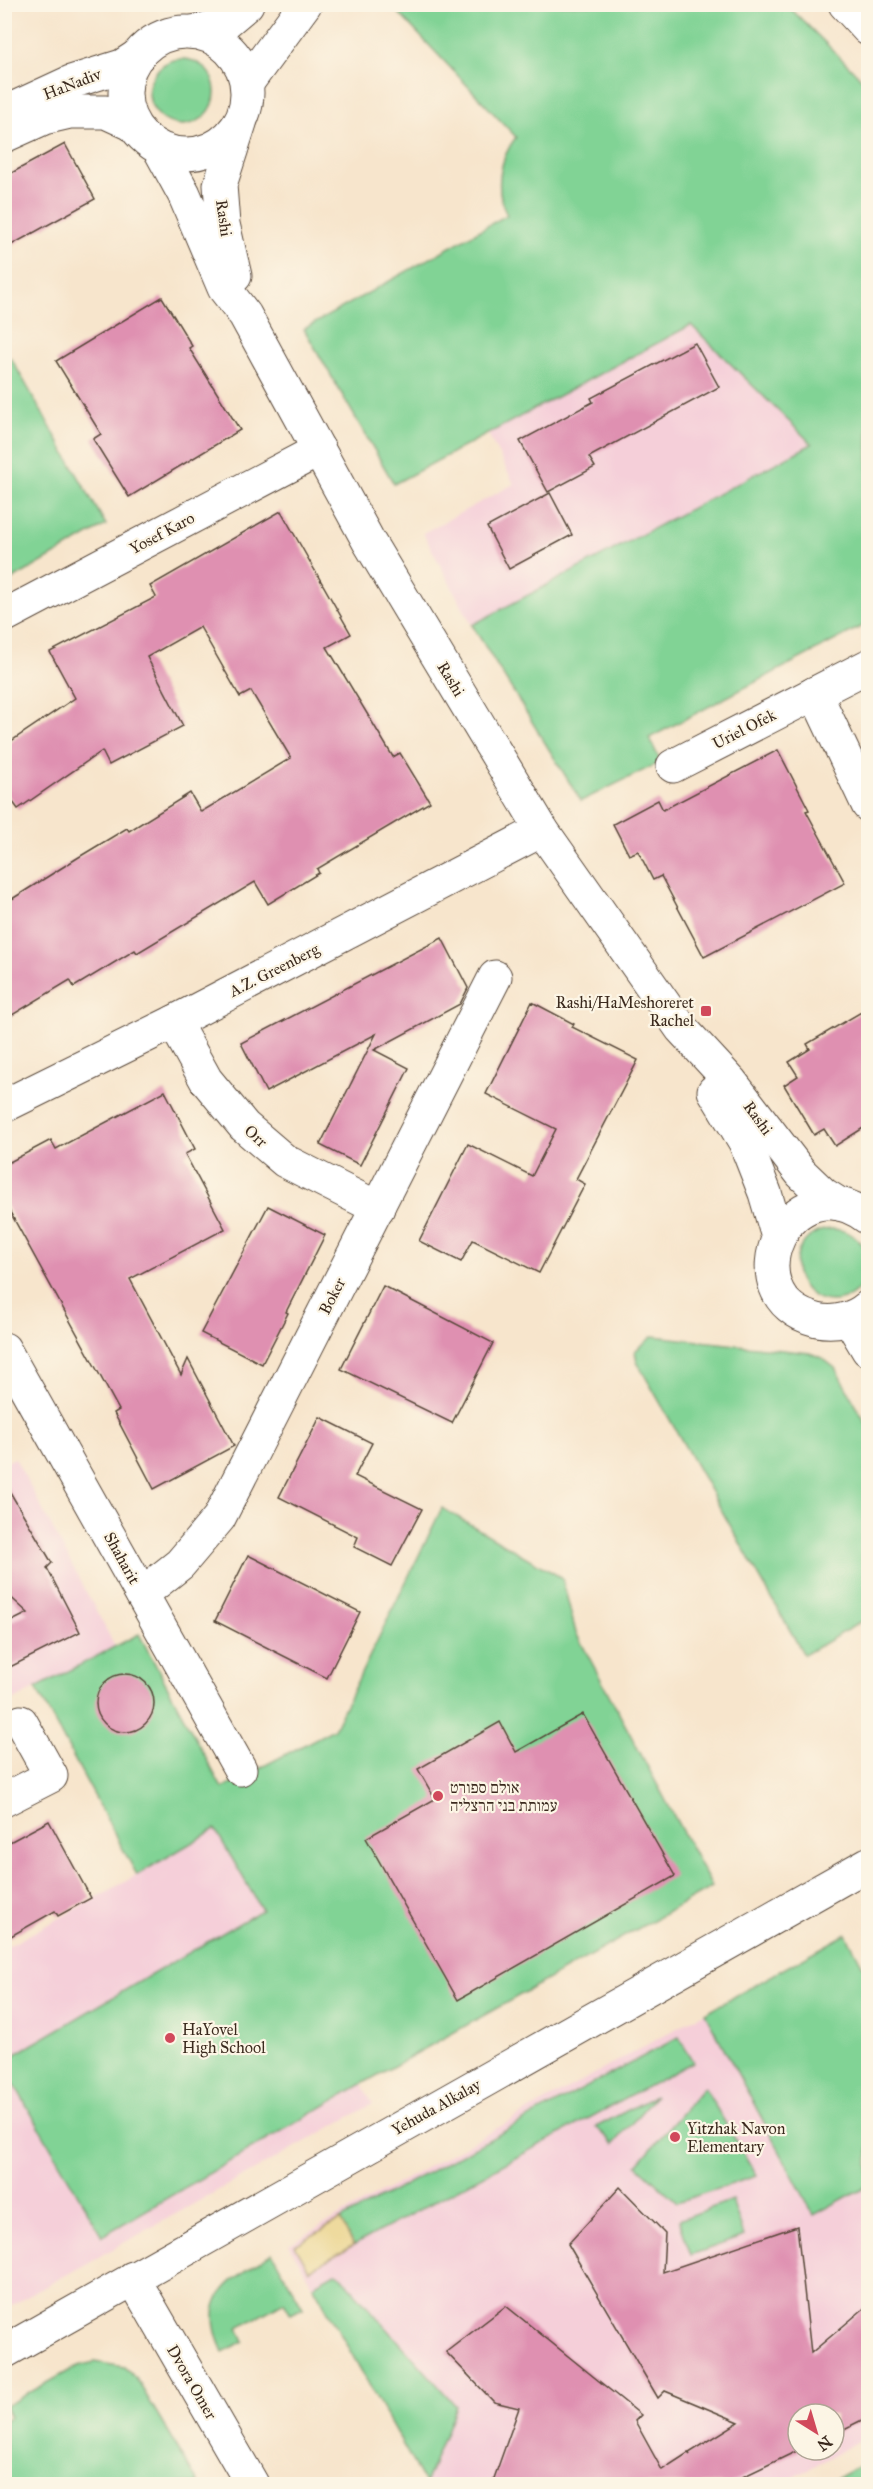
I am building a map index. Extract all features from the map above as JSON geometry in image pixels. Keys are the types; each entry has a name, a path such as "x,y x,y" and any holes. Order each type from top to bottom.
{"street":[{"path":"193,32 208,36 228,49 242,68 247,83 247,103 240,123 230,137 214,148 197,154 178,154 160,150 140,135 132,124 127,112 125,86 128,74 139,55 159,38 176,32 193,32 222,25 248,4"},
{"path":"247,83 305,4"},
{"name":"HaNadiv","path":"4,113 70,82 122,66 139,55"},
{"name":"HaNadiv","path":"4,136 44,118 70,112 106,112 132,124"},
{"name":"Rashi","path":"240,123 220,184 223,224 245,315"},
{"name":"Rashi","path":"160,150 184,194 224,288 245,315 369,542 542,830 681,1028 731,1082 801,1173 823,1194 858,1208"},
{"name":"Yosef Karo","path":"4,616 319,450"},
{"name":"Uriel Ofek","path":"673,766 868,666"},
{"path":"815,693 868,805"},
{"name":"A.Z. Greenberg","path":"4,1106 174,1022 542,830"},
{"name":"Boker","path":"142,1594 180,1564 219,1518 495,977"},
{"name":"Orr","path":"174,1022 206,1080 244,1126 285,1161 378,1208"},
{"name":"Rashi","path":"681,1028 713,1090 745,1142 765,1193 777,1237"},
{"path":"858,1208 821,1204 803,1210 788,1222 777,1237 772,1255 772,1273 778,1290 790,1305 813,1319 831,1321 859,1313 868,1350"},
{"name":"Shaharit","path":"4,1349 240,1769"},
{"path":"4,1800 51,1776 21,1722"},
{"name":"Yehuda Alkalay","path":"4,2352 868,1864"},
{"name":"Dvora Omer","path":"133,2278 252,2484"}],"shaded area":[{"path":"691,325 812,445 472,625 423,533 514,484 488,434"},
{"path":"15,1458 115,1646 5,1705 4,1463"},
{"name":"HaYovel High School","path":"215,1828 373,2104 5,2309 5,1948 137,1875"},
{"name":"Yitzhak Navon Elementary","path":"846,1934 868,1976 868,2436 846,2448 846,2402 786,2402 786,2462 821,2462 782,2484 425,2484 289,2244"}],"green space":[{"path":"391,5 787,5 868,85 868,623 649,738 661,762 581,801 472,625 812,444 691,325 394,484 304,329 507,215 501,195 500,175 506,155 516,137"},
{"path":"176,59 188,59 200,64 210,74 215,92 213,105 200,120 188,125 176,125 164,120 154,110 149,98 149,86 154,74 164,64"},
{"path":"11,358 106,525 8,582 4,576 4,362"},
{"path":"832,1229 852,1235 862,1245 868,1265 862,1285 852,1295 832,1301 812,1295 802,1285 796,1265 802,1245 812,1235"},
{"path":"653,1336 810,1353 822,1358 835,1368 868,1427 868,1618 804,1655 637,1362 635,1351"},
{"name":"אולם ספורט עמותת בני הרצליה","path":"442,1508 562,1578 576,1633 712,1887 362,2084 102,2236 5,2068 4,2061 262,1910 215,1829 137,1875 36,1688 139,1634 222,1788 334,1729"},
{"path":"846,1934 868,1976 868,2185 814,2215 705,2013"},
{"path":"679,2037 693,2062 354,2245 340,2220"},
{"path":"704,2087 757,2176 677,2202 637,2165"},
{"path":"655,2096 614,2144 596,2127"},
{"path":"732,2200 744,2236 691,2255 679,2220"},
{"path":"272,2253 303,2308 291,2314 284,2302 238,2328 244,2341 223,2352 216,2333 214,2317 216,2303 231,2282"},
{"path":"337,2272 456,2406 425,2484 313,2285"},
{"path":"95,2362 124,2367 136,2378 199,2484 5,2484 5,2420 10,2417 5,2406 78,2366"},
{"path":"868,2461 868,2484 826,2484"}],"sand":[{"path":"340,2220 354,2245 309,2270 295,2245"}],"building":[{"path":"65,144 95,199 4,249 4,177"},
{"path":"162,297 192,346 189,348 240,430 129,497 93,439 101,434 56,361"},
{"path":"695,343 719,387 589,457 595,467 548,492 520,441 593,402 591,398"},
{"path":"550,493 572,535 509,569 487,527"},
{"path":"281,511 351,634 327,647 393,757 400,753 430,802 317,869 319,873 268,904 255,882 137,953 135,950 74,987 70,980 4,1020 4,904 127,828 129,831 190,793 201,812 291,758 251,691 240,697 200,627 147,657 183,726 109,765 102,751 18,809 4,790 4,746 75,698 50,652 156,597 150,586"},
{"path":"778,750 809,810 806,811 845,883 704,957 661,876 653,880 638,851 629,855 613,824 658,800 663,810"},
{"path":"442,938 468,988 460,1004 374,1050 409,1068 360,1165 320,1145 376,1034 266,1092 241,1043"},
{"path":"532,1002 574,1024 572,1027 638,1060 576,1179 585,1184 539,1273 473,1240 461,1262 419,1241 468,1144 532,1176 556,1129 486,1094"},
{"path":"868,1008 868,1125 835,1146 824,1129 814,1135 784,1085 798,1076 789,1062 810,1049 807,1044"},
{"path":"165,1091 195,1149 185,1154 225,1229 130,1279 181,1375 188,1359 234,1446 154,1489 114,1413 119,1410 4,1201 4,1165 51,1140 56,1149"},
{"path":"268,1206 325,1235 262,1364 201,1333"},
{"path":"383,1286 493,1343 452,1423 341,1369"},
{"path":"320,1417 372,1443 355,1476 422,1509 392,1566 354,1547 358,1537 279,1497"},
{"path":"4,1482 52,1563 47,1568 80,1632 4,1670 4,1625 28,1613 4,1591"},
{"path":"248,1555 360,1612 327,1678 215,1621"},
{"path":"125,1674 141,1679 149,1687 154,1703 149,1719 141,1727 125,1732 109,1727 101,1719 96,1703 101,1687 109,1679"},
{"path":"583,1714 675,1876 458,2000 366,1838 435,1799 418,1769 500,1722 516,1752"},
{"path":"49,1821 91,1898 58,1916 55,1911 4,1940 4,1845"},
{"path":"620,2187 665,2233 663,2272 797,2226 811,2353 868,2305 868,2417 846,2428 846,2402 786,2402 786,2456 728,2484 492,2484 519,2408 494,2402 446,2352 506,2306 641,2415 635,2421 662,2470 688,2453 690,2455 689,2453 739,2422 665,2391 658,2398 568,2244"}],"place":[{"name":"Rashi/HaMeshoreret Rachel","path":"706,1011"},
{"name":"אולם ספורט עמותת בני הרצליה","path":"438,1796"},
{"name":"HaYovel High School","path":"170,2038"},
{"name":"Yitzhak Navon Elementary","path":"675,2137"}]}
